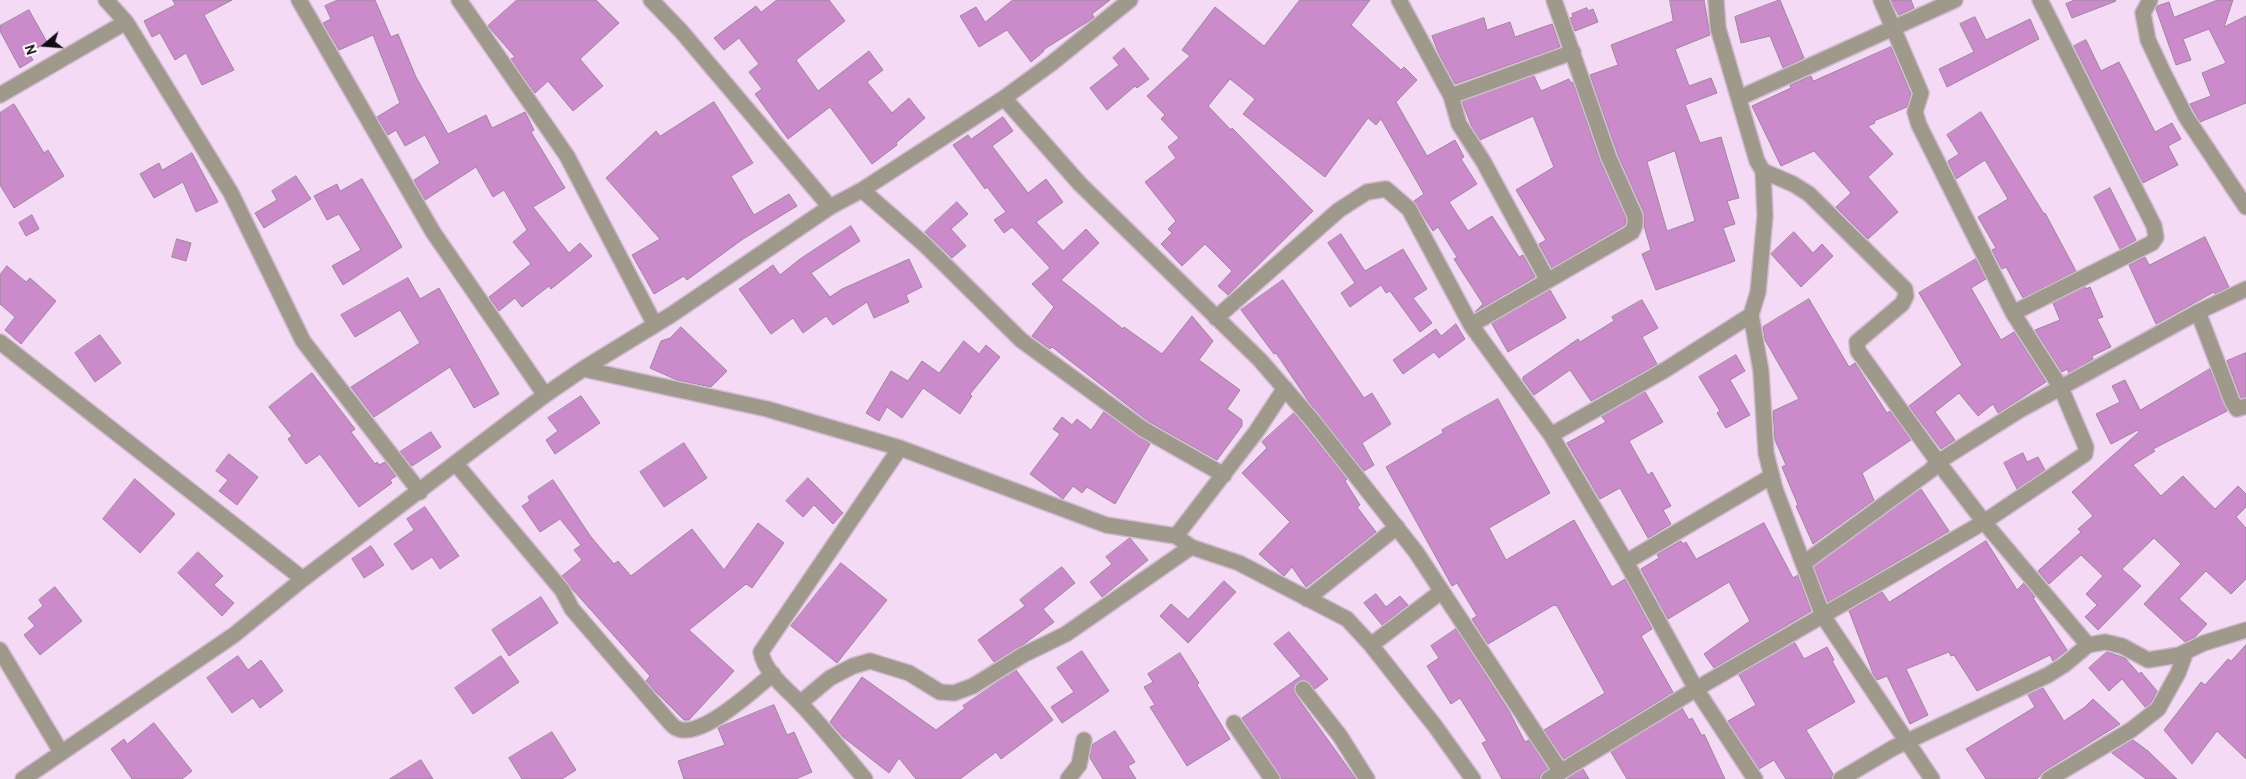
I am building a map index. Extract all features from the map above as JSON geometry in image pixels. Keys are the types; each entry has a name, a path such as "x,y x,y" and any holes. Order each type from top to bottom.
{"street":[{"path":"106,0 126,22 231,193 303,341 420,492"},
{"path":"298,0 433,232 545,395"},
{"path":"459,0 567,156 655,325"},
{"path":"651,0 681,31 830,207"},
{"path":"22,779 234,635 303,579 420,492 545,395 583,369 655,325 830,207 862,190 1004,98 1052,63 1130,0"},
{"path":"1399,0 1451,96 1459,124 1483,161 1547,279"},
{"path":"1471,325 1547,279 1632,232 1635,225 1634,216 1609,158 1554,0"},
{"path":"1716,0 1718,28 1757,161 1762,171 1764,226 1758,292 1751,315 1761,371 1766,453 1772,476 1822,616 1932,779"},
{"path":"1004,98 1080,184 1260,360 1312,420 1397,527 1442,591 1555,776 1696,689 1984,522 2085,454 2086,447 2062,388 2013,313 1919,125 1915,112 1921,93 1881,0"},
{"path":"1739,98 1955,0"},
{"path":"2013,313 2152,243 2156,237 2154,226 2040,0"},
{"path":"2150,0 2143,13 2148,40 2186,117 2246,207"},
{"path":"0,95 126,22"},
{"path":"1451,96 1573,52"},
{"path":"1762,171 1793,184 1809,194 1905,289 1906,296 1902,304 1857,342 1858,351 1984,522 2088,645"},
{"path":"1216,318 1339,210 1366,192 1386,189 1409,209 1471,325 1551,435 1626,562 1696,689 1755,779"},
{"path":"862,190 924,246 1021,340 1143,429 1224,475"},
{"path":"1804,563 1931,470 1938,462 1991,427 2198,312 2246,289"},
{"path":"2198,312 2232,401 2237,408 2246,406"},
{"path":"1551,435 1665,370 1751,315"},
{"path":"0,342 303,579"},
{"path":"583,369 767,409 900,448 1106,525 1176,536 1191,547 1239,563 1347,619 1371,645 1435,726 1473,779"},
{"path":"1176,536 1256,432 1285,388"},
{"path":"866,779 773,674 763,661 761,652 900,448"},
{"path":"456,464 562,590 572,609 665,717 677,728 694,730 714,720 773,674"},
{"path":"1626,562 1772,476"},
{"path":"1307,599 1397,527"},
{"path":"800,703 830,678 853,666 870,661 908,673 940,692 954,693 973,686 1023,655 1066,634 1191,547"},
{"path":"1371,645 1442,591"},
{"path":"1841,779 1906,742 2048,675 2064,665 2088,645 2105,642 2122,646 2148,660 2178,655 2204,643 2246,630"},
{"path":"0,650 61,752"},
{"path":"2049,779 2131,730 2158,709 2178,673 2184,657 2178,655"},
{"path":"1303,689 1340,736 1367,779"},
{"path":"1234,723 1272,779"},
{"path":"1068,779 1079,765 1084,740"}],"building":[{"path":"173,0 232,0 204,15 234,70 202,85 186,53 175,60 160,33 152,37 144,21 175,5"},
{"path":"338,0 375,0 391,37 398,34 416,77 448,134 486,115 492,128 525,112 534,130 531,132 565,188 533,207 569,253 580,243 592,256 551,289 549,286 522,307 515,298 499,311 489,297 531,264 513,242 527,230 504,190 493,197 476,167 425,200 414,180 440,163 425,135 405,146 396,130 388,135 377,117 400,103 373,35 339,50 323,23 331,19 325,6"},
{"path":"517,0 596,0 619,23 580,59 603,86 573,111 548,81 535,93 511,59 515,57 488,26"},
{"path":"777,0 829,0 845,21 796,60 818,91 869,51 883,70 867,82 892,113 909,98 925,118 896,143 897,145 872,164 830,107 788,139 755,94 762,89 749,72 759,64 739,38 724,50 714,38 756,6 761,12"},
{"path":"1013,0 1110,0 1092,14 1094,17 1092,19 1043,50 1031,62 1007,30 979,47 960,16 976,7 985,22"},
{"path":"1300,0 1370,0 1351,25 1401,70 1404,67 1417,80 1396,102 1427,156 1455,140 1464,157 1461,159 1477,184 1449,202 1468,231 1492,216 1519,257 1523,255 1535,277 1475,312 1483,304 1454,259 1457,257 1438,227 1433,231 1414,201 1424,194 1381,119 1376,125 1368,118 1325,177 1243,114 1255,99 1230,79 1208,106 1313,211 1228,295 1218,286 1232,271 1205,244 1182,266 1161,244 1172,233 1168,229 1176,221 1145,182 1176,158 1168,147 1179,138 1161,119 1165,115 1147,96 1190,56 1182,50 1215,7 1264,46"},
{"path":"1670,0 1704,0 1710,35 1675,49 1689,86 1711,78 1717,93 1685,105 1700,143 1721,137 1739,198 1727,201 1735,224 1723,228 1735,261 1656,290 1642,254 1651,250 1644,226 1644,213 1618,155 1590,75 1618,65 1611,45 1673,21","holes":["1675,151 1695,221 1667,231 1647,162"]},
{"path":"1780,0 1804,58 1783,68 1770,36 1741,43 1735,17"},
{"path":"1891,0 1911,0 1914,8 1899,15"},
{"path":"2075,0 2116,1 2072,18 2066,4"},
{"path":"2218,0 2233,0 2224,27 2246,16 2246,103 2200,122 2190,104 2211,96 2202,73 2226,63 2209,29 2183,39 2191,60 2176,65 2156,9 2157,6 2169,2 2174,17"},
{"path":"1587,8 1588,11 1593,9 1598,22 1575,31 1570,18 1573,17 1572,14"},
{"path":"29,10 47,42 29,53 33,60 20,68 0,31 0,26"},
{"path":"1975,17 1986,40 2030,19 2039,39 1947,87 1939,69 1974,52 1960,24"},
{"path":"1484,18 1487,30 1510,22 1515,37 1552,24 1560,47 1455,84 1438,52 1432,36"},
{"path":"2086,40 2101,71 2119,62 2155,132 2172,123 2181,139 2168,146 2178,165 2143,183 2074,46"},
{"path":"1891,47 1911,94 1907,107 1874,121 1875,123 1868,126 1893,154 1868,177 1898,212 1868,239 1836,207 1851,193 1814,151 1781,166 1752,106 1791,88 1790,85 1811,76 1813,81"},
{"path":"1124,48 1149,79 1137,88 1135,86 1107,110 1090,88 1119,65 1113,58"},
{"path":"1534,76 1541,91 1569,79 1571,83 1573,82 1600,161 1626,218 1625,225 1552,268 1539,244 1546,240 1516,190 1554,167 1533,116 1480,140 1472,127 1462,102"},
{"path":"714,102 753,163 731,176 754,215 789,194 797,206 743,239 687,280 684,276 654,294 632,255 660,239 606,178 656,131 660,136"},
{"path":"14,104 44,153 48,150 64,176 14,208 0,185 0,113"},
{"path":"1981,112 2045,213 2076,271 2023,298 2006,267 2002,269 1992,250 1996,248 1978,217 2008,199 1985,160 1956,179 1948,161 1959,154 1947,135"},
{"path":"1003,117 1013,131 992,146 1028,193 1046,179 1063,202 1036,222 1063,251 1086,229 1099,243 1061,280 1123,329 1124,327 1162,354 1192,316 1213,341 1199,360 1240,390 1227,409 1242,420 1242,426 1217,460 1148,421 1052,347 1050,349 1032,336 1054,307 1032,284 1050,268 1012,227 1004,233 994,220 1006,212 987,187 985,189 953,145 968,135 971,139"},
{"path":"192,153 218,202 196,212 183,182 154,198 140,174 159,163 162,170"},
{"path":"296,176 311,199 264,228 255,213 277,200 272,191"},
{"path":"362,179 402,247 343,285 332,266 361,250 339,214 327,220 314,196 337,184 340,191"},
{"path":"2110,188 2136,240 2120,249 2094,197"},
{"path":"957,202 968,214 951,229 966,246 952,258 925,232"},
{"path":"32,215 39,229 26,236 19,223"},
{"path":"851,226 860,241 811,273 830,297 842,289 909,259 922,287 906,295 909,302 874,318 867,302 833,325 826,316 803,333 793,318 771,334 739,289 773,265 780,275 800,259"},
{"path":"1794,232 1813,253 1822,244 1833,256 1801,287 1771,254"},
{"path":"1341,234 1365,271 1403,249 1427,289 1413,298 1432,323 1420,332 1390,291 1386,293 1381,285 1350,307 1341,293 1355,283 1328,243"},
{"path":"2205,237 2229,287 2215,294 2214,292 2156,324 2129,265 2145,257 2149,265"},
{"path":"177,239 191,243 186,261 172,257"},
{"path":"1976,259 1986,279 1971,288 2001,340 2014,332 2046,382 1998,413 1993,404 1978,416 1959,393 1935,412 1955,440 1941,449 1909,406 1962,365 1919,293"},
{"path":"7,266 26,282 30,278 56,301 21,344 5,330 15,317 0,304 0,275"},
{"path":"408,278 420,299 439,288 499,394 474,408 450,367 374,417 351,387 420,343 400,310 355,337 341,315"},
{"path":"1283,280 1364,398 1372,393 1391,424 1362,443 1374,465 1364,471 1309,402 1276,353 1274,354 1241,310"},
{"path":"2085,287 2086,289 2090,287 2103,317 2097,319 2111,347 2092,356 2093,359 2069,373 2067,369 2062,372 2035,330 2060,320 2053,303"},
{"path":"1550,290 1566,318 1508,352 1492,324"},
{"path":"1809,299 1849,367 1855,363 1887,413 1890,411 1911,440 1862,473 1874,500 1813,544 1796,506 1798,505 1782,467 1786,465 1775,440 1773,411 1799,399 1765,340 1763,327"},
{"path":"1642,300 1658,328 1642,337 1657,364 1591,401 1570,370 1534,395 1523,380 1523,377 1578,339 1580,342 1614,321 1612,317"},
{"path":"1456,324 1465,339 1439,358 1434,352 1403,374 1393,360 1436,329 1441,336"},
{"path":"681,327 727,371 711,387 677,380 650,368 661,341 670,338"},
{"path":"100,335 121,363 95,382 75,353"},
{"path":"964,341 979,354 986,345 1000,357 970,394 972,396 960,414 923,388 902,418 887,407 879,421 866,413 891,371 908,381 922,361 939,373"},
{"path":"2246,353 2246,397 2241,398 2227,361"},
{"path":"1736,355 1745,371 1730,380 1750,415 1726,428 1717,413 1720,411 1699,377"},
{"path":"2210,369 2227,411 2153,449 2155,451 2133,465 2161,496 2183,476 2215,509 2238,486 2246,494 2246,507 2236,517 2246,528 2246,579 2231,594 2206,571 2179,599 2207,624 2195,637 2185,642 2144,604 2181,564 2154,538 2122,569 2141,586 2098,630 2085,617 2097,605 2086,594 2103,576 2081,555 2049,584 2038,571 2081,532 2078,529 2093,516 2072,492 2139,432 2138,430 2111,444 2096,414 2120,402 2112,386 2125,380 2140,410"},
{"path":"312,373 355,429 351,432 375,464 377,462 379,465 385,462 396,476 390,480 392,483 359,507 320,454 306,464 288,439 292,436 269,407"},
{"path":"1645,392 1663,422 1629,441 1648,475 1652,472 1671,506 1663,510 1671,524 1648,538 1620,488 1600,499 1567,443 1606,422 1602,417"},
{"path":"581,396 600,423 555,454 546,440 558,431 548,418"},
{"path":"1498,399 1550,493 1489,528 1506,560 1574,520 1612,587 1625,579 1652,629 1641,636 1673,692 1564,759 1544,730 1605,693 1557,606 1554,605 1488,644 1472,619 1477,616 1457,583 1452,586 1386,467 1443,433 1442,430"},
{"path":"1104,412 1150,444 1115,504 1087,487 1082,493 1073,486 1063,499 1030,474 1060,434 1053,429 1062,417 1072,425 1077,419 1091,430"},
{"path":"1294,413 1347,479 1345,481 1360,505 1357,507 1376,532 1306,587 1292,567 1284,576 1259,554 1290,522 1242,473 1267,448 1262,442"},
{"path":"431,432 441,447 412,466 400,452"},
{"path":"684,443 707,478 664,507 640,472"},
{"path":"2023,453 2027,462 2038,457 2045,470 2017,489 2004,463"},
{"path":"229,454 258,477 237,505 219,491 228,480 216,471"},
{"path":"808,478 843,513 833,524 814,505 803,517 786,501"},
{"path":"135,479 175,514 140,553 103,519"},
{"path":"553,480 591,537 614,564 618,561 631,576 692,529 724,570 758,523 784,543 752,588 746,584 689,630 734,671 689,720 684,720 653,689 646,681 650,676 562,576 582,560 574,550 581,545 560,519 540,532 522,506 530,501 528,497"},
{"path":"1921,489 1949,531 1828,602 1814,567"},
{"path":"425,507 459,556 440,569 432,557 412,570 394,544 414,530 407,519"},
{"path":"1764,523 1793,578 1798,575 1811,611 1714,668 1704,654 1750,621 1729,582 1668,619 1641,569 1659,558 1657,554 1681,541 1683,544 1686,542 1696,559"},
{"path":"1130,538 1148,560 1102,597 1090,582 1112,564 1106,557"},
{"path":"1986,541 2017,590 2024,583 2035,597 2033,598 2067,650 2053,661 2050,655 1977,691 1954,655 1951,656 1949,652 1906,669 1928,715 1910,724 1887,676 1877,680 1874,676 1849,611 1882,592 1889,602"},
{"path":"371,546 384,565 364,578 352,559"},
{"path":"198,552 223,576 214,585 234,603 222,616 178,573"},
{"path":"841,563 887,600 837,663 791,626"},
{"path":"1062,567 1075,583 1043,609 1054,622 1024,644 994,662 978,640 1025,606 1020,600"},
{"path":"1224,581 1236,592 1188,643 1160,616 1171,604 1188,619"},
{"path":"55,587 82,621 40,655 24,635 35,626 28,618 43,606 39,600"},
{"path":"1376,594 1386,607 1400,596 1408,605 1382,625 1364,603"},
{"path":"541,597 558,623 509,656 492,630"},
{"path":"1456,629 1509,711 1525,742 1529,740 1548,769 1541,774 1540,779 1502,779 1482,743 1487,741 1460,698 1451,704 1427,666 1439,658 1431,646"},
{"path":"1289,632 1328,679 1315,689 1307,681 1298,681 1294,686 1295,694 1356,779 1282,779 1242,718 1301,676 1274,644"},
{"path":"1795,643 1804,659 1827,647 1834,660 1832,661 1855,702 1806,730 1833,774 1832,779 1786,779 1774,760 1759,769 1728,721 1756,705 1739,675"},
{"path":"2246,645 2246,759 2217,731 2192,764 2164,730 2201,682 2205,685 2228,659 2231,661"},
{"path":"1082,651 1109,691 1062,723 1051,707 1074,692 1057,668"},
{"path":"2107,652 2125,658 2139,674 2141,672 2157,691 2151,703 2145,707 2122,679 2109,691 2089,668"},
{"path":"1180,653 1230,739 1187,766 1150,707 1155,705 1144,687 1153,682 1148,674"},
{"path":"238,656 248,670 261,660 283,691 260,708 253,698 232,713 207,678"},
{"path":"501,656 519,682 473,714 455,688"},
{"path":"1016,670 1053,720 1001,759 996,752 960,779 916,779 899,758 889,773 843,737 830,722 862,677 936,730 965,708 963,706"},
{"path":"2043,688 2064,721 2085,707 2093,699 2120,724 2044,771 2037,779 1986,779 1966,749 2035,707 2028,695"},
{"path":"774,705 787,735 794,732 812,772 796,779 684,779 678,761 725,745 718,728"},
{"path":"1682,708 1689,720 1692,718 1702,736 1704,734 1725,779 1627,779 1611,752"},
{"path":"154,723 192,771 182,779 132,779 111,749 124,739 127,744"},
{"path":"1115,731 1135,762 1128,766 1136,779 1103,779 1090,758 1092,745"},
{"path":"552,732 576,770 562,779 522,779 509,758"},
{"path":"2133,740 2148,751 2177,779 2146,779 2112,753"},
{"path":"421,760 433,779 390,779"},
{"path":"1583,769 1589,779 1567,779"}]}
